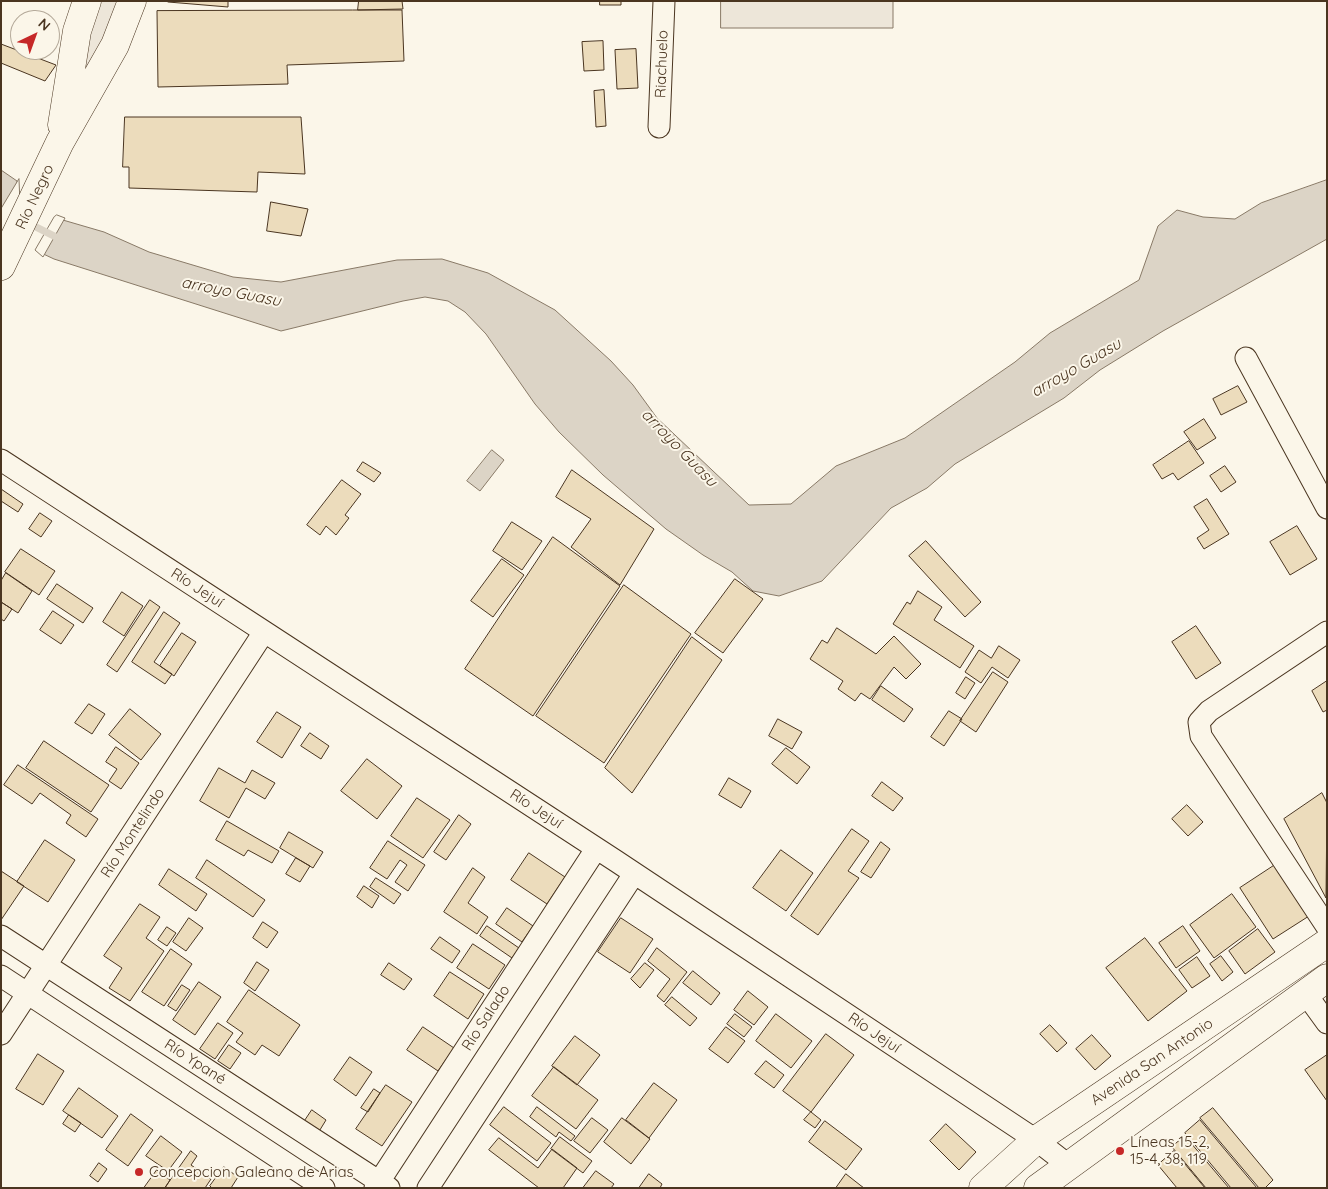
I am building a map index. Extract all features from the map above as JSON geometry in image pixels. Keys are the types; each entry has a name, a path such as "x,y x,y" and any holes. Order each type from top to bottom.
{"main road":[{"path":"57,148 77,31 87,1"},
{"path":"57,148 115,45 132,1"},
{"name":"Río Negro","path":"3,262 57,148"},
{"name":"Avenida San Antonio","path":"983,1188 1036,1140 1327,943"},
{"path":"1038,1188 1067,1164 1317,986"}],"street":[{"name":"Riachuelo","path":"659,127 664,1"},
{"path":"1246,358 1327,508"},
{"name":"Río Jejuí","path":"1,460 634,874 1036,1140 1067,1164"},
{"name":"Río Montelindo","path":"1,1034 264,632"},
{"path":"1327,632 1209,711 1199,722 1201,736 1327,927"},
{"name":"Río Salado","path":"381,1186 596,849"},
{"path":"428,1188 634,874"},
{"name":"Río Ypané","path":"1,936 381,1186"},
{"path":"1,976 324,1188"},
{"path":"1317,986 1327,1023"}],"shaded area":[{"path":"94,1 127,1 88,113 60,102"},
{"path":"721,1 893,1 893,28 721,28"}],"water":[{"path":"1,170 17,181 18,203 1,232"},
{"path":"1327,180 1327,239 1163,331 1100,370 1064,398 955,464 927,488 891,508 822,581 779,596 753,591 732,572 703,555 666,529 603,475 559,432 535,404 486,334 465,312 448,301 425,297 281,331 54,259 37,251 56,218 104,232 149,252 233,277 281,282 397,260 442,259 488,273 555,310 611,361 633,385 657,418 749,505 791,504 836,466 905,438 1015,362 1050,333 1139,280 1158,226 1177,210 1203,217 1235,219 1261,203"},
{"path":"492,450 504,460 480,491 467,481"}],"pier":[{"path":"19,179 20,204 1,234 1,209"},
{"path":"57,215 65,218 43,257 35,250"}],"building":[{"path":"228,1 228,7 168,2"},
{"path":"359,1 402,1 403,9 358,10"},
{"path":"600,1 621,1 621,5 600,5"},
{"path":"402,10 404,61 287,65 288,84 158,87 157,11"},
{"path":"603,41 604,70 584,71 582,42"},
{"path":"1,44 10,47 10,60 43,60 56,65 45,81 1,63"},
{"path":"636,49 638,88 617,89 615,50"},
{"path":"604,90 606,126 596,127 594,91"},
{"path":"125,117 301,117 305,174 258,172 257,192 129,188 129,167 123,167"},
{"path":"271,202 308,209 301,236 267,231"},
{"path":"1238,386 1247,402 1221,415 1213,399"},
{"path":"1204,419 1216,438 1197,450 1184,432"},
{"path":"1189,441 1204,463 1178,480 1173,473 1162,479 1153,465"},
{"path":"363,462 381,473 374,482 357,471"},
{"path":"1225,466 1236,482 1221,492 1210,476"},
{"path":"572,470 654,529 620,585 571,547 591,519 556,497"},
{"path":"342,480 361,494 345,515 349,518 336,535 326,526 320,535 307,525"},
{"path":"1,489 23,504 18,512 1,501"},
{"path":"1207,499 1229,534 1204,549 1197,538 1209,530 1194,507"},
{"path":"40,513 52,521 41,537 29,529"},
{"path":"512,522 542,541 522,570 493,551"},
{"path":"1297,526 1317,559 1290,575 1270,542"},
{"path":"553,537 620,586 533,716 465,669"},
{"path":"926,541 981,602 965,617 909,556"},
{"path":"21,549 55,571 39,595 5,572"},
{"path":"502,559 524,575 493,617 471,601"},
{"path":"6,573 32,591 18,613 1,602 1,581"},
{"path":"735,579 763,599 723,653 695,633"},
{"path":"57,584 93,608 83,623 47,599"},
{"path":"624,585 691,634 604,763 536,716"},
{"path":"918,591 942,607 934,620 974,646 960,668 893,624 907,602 910,604"},
{"path":"122,592 143,606 124,636 103,622"},
{"path":"150,600 160,607 117,672 107,665"},
{"path":"1,602 12,609 4,621 1,619"},
{"path":"53,611 74,625 61,644 40,630"},
{"path":"164,612 180,623 154,662 172,674 165,684 132,662"},
{"path":"1196,626 1221,663 1196,679 1172,642"},
{"path":"837,628 876,654 894,636 921,664 906,679 894,667 870,699 861,693 855,701 838,689 843,681 810,659 822,640 827,643"},
{"path":"182,633 196,642 174,676 160,666"},
{"path":"692,637 722,660 632,793 605,768"},
{"path":"999,646 1020,660 1008,678 992,667 981,683 965,672 979,650 991,658"},
{"path":"993,672 1008,682 976,732 960,721"},
{"path":"966,677 975,683 965,699 956,693"},
{"path":"1327,681 1327,710 1323,712 1312,691"},
{"path":"881,686 913,709 904,722 872,700"},
{"path":"89,704 105,714 92,734 75,723"},
{"path":"130,709 161,734 141,760 109,735"},
{"path":"949,711 962,719 944,746 931,737"},
{"path":"277,712 301,727 282,758 257,742"},
{"path":"778,719 802,732 792,749 769,736"},
{"path":"310,733 329,746 321,759 301,746"},
{"path":"44,741 109,785 91,812 26,768"},
{"path":"116,747 139,763 121,789 109,781 117,769 106,762"},
{"path":"786,748 810,767 797,784 772,764"},
{"path":"367,759 402,786 377,819 341,791"},
{"path":"18,765 98,819 86,837 66,823 71,815 40,793 32,804 4,785"},
{"path":"219,768 245,783 252,770 275,783 265,799 246,788 229,818 200,801"},
{"path":"729,778 751,791 741,808 719,795"},
{"path":"882,782 903,798 893,811 872,796"},
{"path":"1322,793 1327,803 1326,898 1284,819"},
{"path":"417,798 450,820 423,858 391,836"},
{"path":"1187,805 1203,822 1188,836 1172,819"},
{"path":"459,815 471,824 446,860 434,852"},
{"path":"227,821 279,851 272,863 248,850 244,856 216,840"},
{"path":"852,829 869,841 848,871 859,878 818,935 791,916"},
{"path":"289,832 323,852 313,868 280,848"},
{"path":"45,840 75,860 48,902 17,882"},
{"path":"388,841 425,865 408,891 395,882 407,865 400,860 387,879 370,868"},
{"path":"881,842 890,849 871,878 861,872"},
{"path":"781,850 813,873 786,911 753,888"},
{"path":"529,853 565,877 547,904 511,880"},
{"path":"296,858 310,866 300,882 286,874"},
{"path":"207,860 265,900 253,917 196,878"},
{"path":"1275,865 1309,916 1273,939 1240,888"},
{"path":"473,868 485,877 468,903 488,917 477,934 444,912"},
{"path":"169,869 207,894 196,911 159,885"},
{"path":"1,871 24,886 1,920"},
{"path":"376,878 401,894 394,904 370,887"},
{"path":"364,886 379,896 372,908 357,897"},
{"path":"1232,894 1256,927 1214,958 1190,925"},
{"path":"140,904 160,917 146,938 164,951 130,1001 109,988 122,968 104,956"},
{"path":"507,908 533,926 522,942 496,924"},
{"path":"189,918 203,928 186,951 173,942"},
{"path":"621,918 653,939 630,973 598,952"},
{"path":"263,922 278,932 267,948 253,938"},
{"path":"487,926 519,948 512,958 480,936"},
{"path":"1183,926 1200,951 1176,968 1159,943"},
{"path":"167,927 176,933 167,946 158,940"},
{"path":"1258,929 1275,952 1245,974 1229,951"},
{"path":"440,937 460,951 452,963 431,949"},
{"path":"1145,938 1187,991 1148,1021 1106,968"},
{"path":"473,944 505,965 489,989 457,968"},
{"path":"657,948 687,972 664,1002 657,996 670,979 648,961"},
{"path":"171,949 192,964 164,1006 142,992"},
{"path":"1221,956 1233,972 1222,981 1210,964"},
{"path":"1197,957 1210,976 1192,988 1179,970"},
{"path":"257,962 269,970 255,991 244,983"},
{"path":"389,963 412,979 404,990 381,975"},
{"path":"645,963 654,970 640,988 631,979"},
{"path":"693,971 720,993 711,1005 683,983"},
{"path":"450,972 484,994 468,1019 434,996"},
{"path":"199,982 221,997 195,1035 173,1020"},
{"path":"182,985 190,990 176,1011 168,1006"},
{"path":"249,990 300,1025 279,1056 262,1045 255,1055 236,1042 243,1033 227,1022"},
{"path":"748,991 768,1007 754,1025 734,1010"},
{"path":"672,997 697,1018 690,1026 665,1005"},
{"path":"735,1014 752,1027 744,1037 727,1024"},
{"path":"776,1014 812,1041 791,1068 756,1041"},
{"path":"218,1023 233,1033 215,1059 200,1049"},
{"path":"1050,1025 1067,1043 1057,1052 1040,1034"},
{"path":"423,1027 454,1048 438,1071 407,1050"},
{"path":"726,1027 745,1041 728,1063 709,1049"},
{"path":"826,1034 854,1055 811,1112 783,1091"},
{"path":"1092,1035 1111,1056 1095,1070 1076,1049"},
{"path":"575,1036 600,1055 577,1085 552,1066"},
{"path":"229,1045 241,1053 230,1069 218,1061"},
{"path":"38,1054 64,1071 43,1105 16,1089"},
{"path":"1327,1055 1327,1101 1305,1070"},
{"path":"350,1057 372,1072 356,1096 334,1080"},
{"path":"766,1061 784,1075 774,1088 755,1074"},
{"path":"554,1067 598,1100 576,1129 532,1096"},
{"path":"654,1083 677,1100 649,1138 626,1120"},
{"path":"386,1085 412,1102 382,1146 356,1129"},
{"path":"79,1088 118,1116 102,1138 63,1111"},
{"path":"374,1089 380,1093 368,1112 361,1108"},
{"path":"504,1107 551,1143 537,1161 490,1125"},
{"path":"537,1107 575,1136 571,1141 559,1132 556,1137 530,1117"},
{"path":"1213,1108 1273,1180 1265,1188 1259,1188 1200,1118"},
{"path":"312,1110 326,1120 315,1138 300,1128"},
{"path":"811,1112 821,1120 815,1128 804,1120"},
{"path":"131,1114 153,1130 128,1166 106,1150"},
{"path":"69,1115 81,1123 75,1132 63,1124"},
{"path":"592,1118 608,1130 590,1153 574,1141"},
{"path":"622,1118 650,1139 631,1164 604,1142"},
{"path":"1200,1120 1257,1188 1231,1188 1185,1133"},
{"path":"825,1121 862,1149 846,1170 809,1142"},
{"path":"946,1124 976,1152 959,1170 930,1141"},
{"path":"161,1136 182,1152 168,1171 146,1156"},
{"path":"1185,1136 1229,1188 1206,1188 1172,1147"},
{"path":"560,1137 592,1161 583,1173 551,1149"},
{"path":"499,1138 538,1168 552,1149 577,1168 563,1188 539,1188 489,1150"},
{"path":"191,1151 197,1156 191,1165 211,1179 205,1188 165,1188"},
{"path":"1174,1151 1205,1188 1177,1188 1158,1165"},
{"path":"99,1163 107,1169 98,1182 90,1176"},
{"path":"224,1167 238,1177 231,1188 212,1188 210,1186"},
{"path":"157,1170 170,1180 165,1188 144,1188"},
{"path":"596,1171 614,1184 611,1188 583,1188"},
{"path":"649,1174 662,1184 660,1188 639,1188"},
{"path":"846,1174 860,1185 864,1188 836,1188"}],"waterway":[{"name":"arroyo Guasu","path":"28,223 54,236"}],"place":[{"name":"Líneas 15-2, 15-4, 38, 119","path":"1120,1151"},
{"name":"Concepcion Galeano de Arias","path":"139,1172"}]}
